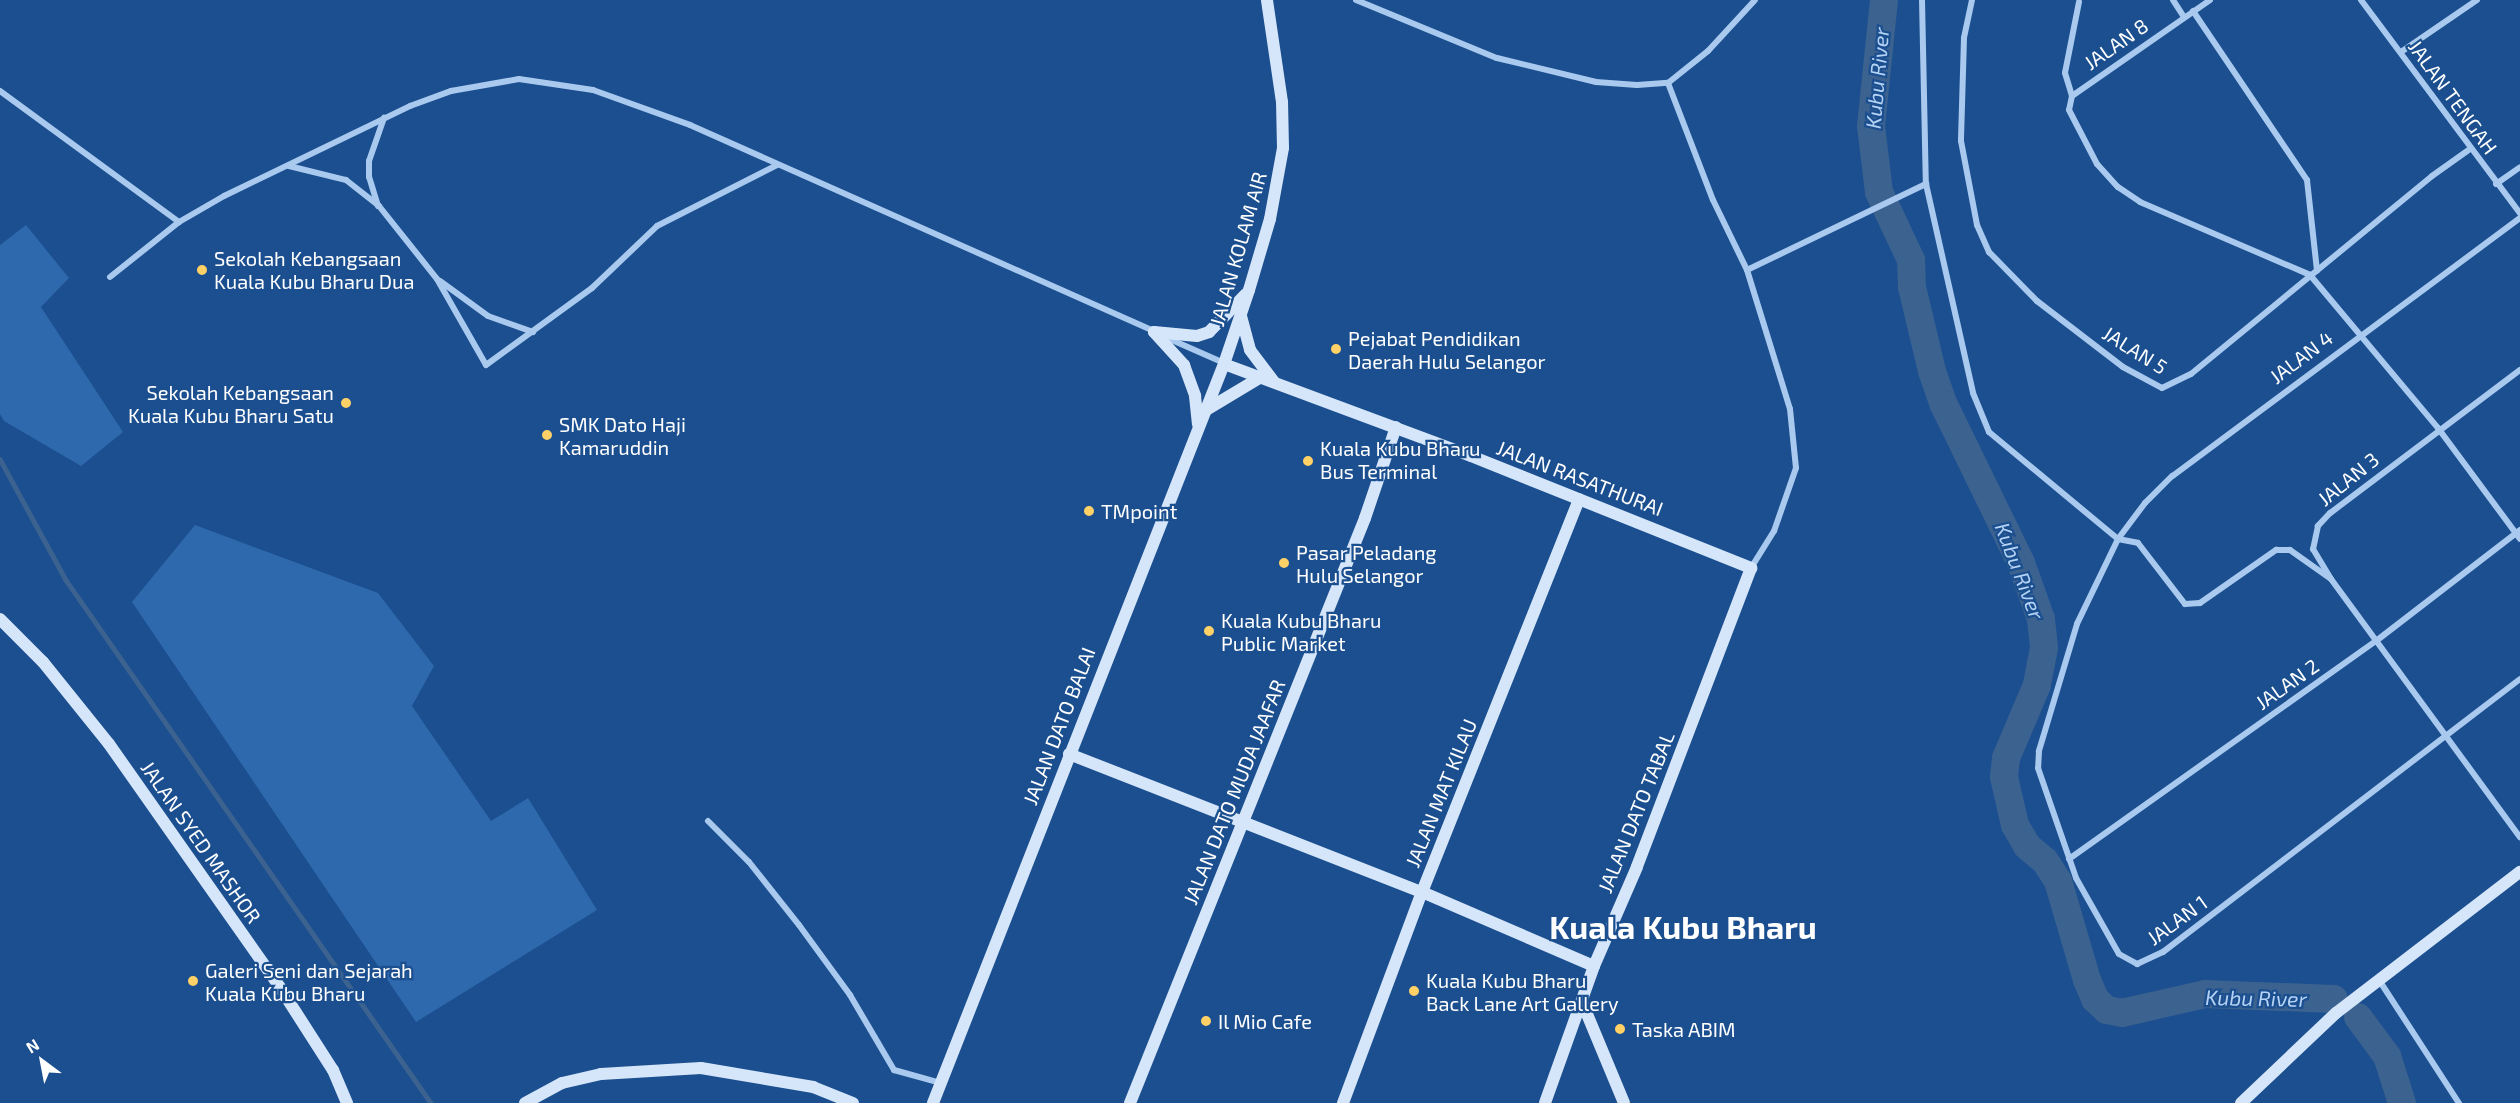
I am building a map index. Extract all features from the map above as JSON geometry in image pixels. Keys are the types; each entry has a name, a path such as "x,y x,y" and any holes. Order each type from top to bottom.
{"street":[{"name":"JALAN KOLAM AIR","path":"1224,364 1270,219 1283,148 1282,102 1267,0"},
{"path":"1356,0 1497,58 1596,82 1668,83 1725,35 1755,0"},
{"path":"1922,0 1926,184 1980,417 2000,443 2118,539 2138,543 2185,604 2200,603 2276,550 2290,550 2331,579 2520,837"},
{"name":"JALAN 5","path":"1972,0 1964,38 1959,106 1965,175 1977,225 1989,252 2037,301 2123,367 2156,386 2169,388 2225,347 2310,275 2470,149"},
{"path":"2173,0 2184,17"},
{"name":"JALAN 8","path":"2072,96 2210,0"},
{"name":"JALAN TENGAH","path":"2361,0 2496,184 2520,213"},
{"path":"2401,52 2477,0"},
{"path":"2079,2 2065,73 2072,96 2069,110 2074,125 2097,164 2118,187 2205,233 2310,275 2438,428 2518,534"},
{"path":"2193,11 2307,180 2317,270"},
{"path":"111,278 179,222 224,196 384,118 451,91 519,78 562,83 593,90 690,125 1224,364"},
{"path":"1668,83 1713,200 1747,270 1791,409 1796,468 1774,531 1751,568"},
{"path":"0,92 179,222"},
{"path":"379,206 369,177 369,161 384,118"},
{"path":"288,166 346,180 379,206 437,279 486,365 592,288 657,226 777,165"},
{"path":"2496,184 2520,166"},
{"path":"1747,270 1926,184"},
{"name":"JALAN 4","path":"2118,539 2172,476 2358,334 2520,218"},
{"path":"437,279 488,316 533,332"},
{"path":"1154,332 1197,336 1209,332 1249,291"},
{"path":"1206,410 1267,379 1250,350 1241,314"},
{"path":"1154,332 1175,352 1191,380 1198,427"},
{"name":"JALAN RASATHURAI","path":"1224,364 1396,427 1751,568"},
{"name":"JALAN DATO BALAI","path":"933,1103 1224,364"},
{"name":"JALAN 3","path":"2331,579 2313,549 2318,526 2438,428 2520,370"},
{"name":"JALAN DATO MUDA JAAFAR","path":"1130,1103 1365,518 1396,427"},
{"name":"JALAN MAT KILAU","path":"1343,1103 1422,892 1579,499"},
{"name":"JALAN 2","path":"2069,859 2376,641 2518,534"},
{"name":"JALAN 1","path":"2118,539 2077,624 2039,751 2041,782 2069,859 2095,915 2119,954 2130,962 2147,961 2520,679"},
{"name":"JALAN DATO TABAL","path":"1545,1103 1594,966 1634,874 1751,568"},
{"name":"JALAN SYED MASHOR","path":"0,619 44,662 112,749 279,986 333,1070 348,1103"},
{"path":"1069,754 1243,824 1422,892 1594,966"},
{"path":"708,821 749,862 799,925 850,995 894,1070 941,1083"},
{"path":"2241,1103 2336,1013 2495,895 2520,872"},
{"path":"2379,979 2459,1103"},
{"path":"1582,1002 1624,1103"},
{"path":"525,1103 562,1083 601,1074 701,1068 813,1087 853,1103"}],"shaded area":[{"path":"26,225 69,278 41,307 123,432 81,466 4,421 0,414 0,245"},
{"path":"195,525 378,593 434,666 412,706 491,821 528,798 597,910 416,1022 132,602"}],"waterway":[{"name":"Kubu River","path":"1884,0 1871,126 1879,192 1911,260 1912,287 1932,371 1944,405 2021,563 2041,619 2044,648 2037,685 2006,758 2004,777 2015,825 2027,846 2045,861 2058,881 2087,980 2095,999 2107,1010 2122,1013 2205,994 2334,999"},
{"path":"0,459 66,580 431,1103"},
{"name":"Kubu River","path":"2358,1017 2387,1056 2402,1103"}],"place":[{"name":"Sekolah Kebangsaan Kuala Kubu Bharu Dua","path":"202,270"},
{"name":"Pejabat Pendidikan Daerah Hulu Selangor","path":"1336,349"},
{"name":"Sekolah Kebangsaan Kuala Kubu Bharu Satu","path":"346,403"},
{"name":"SMK Dato Haji Kamaruddin","path":"547,435"},
{"name":"Kuala Kubu Bharu Bus Terminal","path":"1308,461"},
{"name":"TMpoint","path":"1089,511"},
{"name":"Pasar Peladang Hulu Selangor","path":"1284,563"},
{"name":"Kuala Kubu Bharu Public Market","path":"1209,631"},
{"name":"Galeri Seni dan Sejarah Kuala Kubu Bharu","path":"193,981"},
{"name":"Kuala Kubu Bharu Back Lane Art Gallery","path":"1414,991"},
{"name":"Il Mio Cafe","path":"1206,1021"},
{"name":"Taska ABIM","path":"1620,1029"}],"district":[{"name":"Kuala Kubu Bharu","path":"1683,926"}]}
